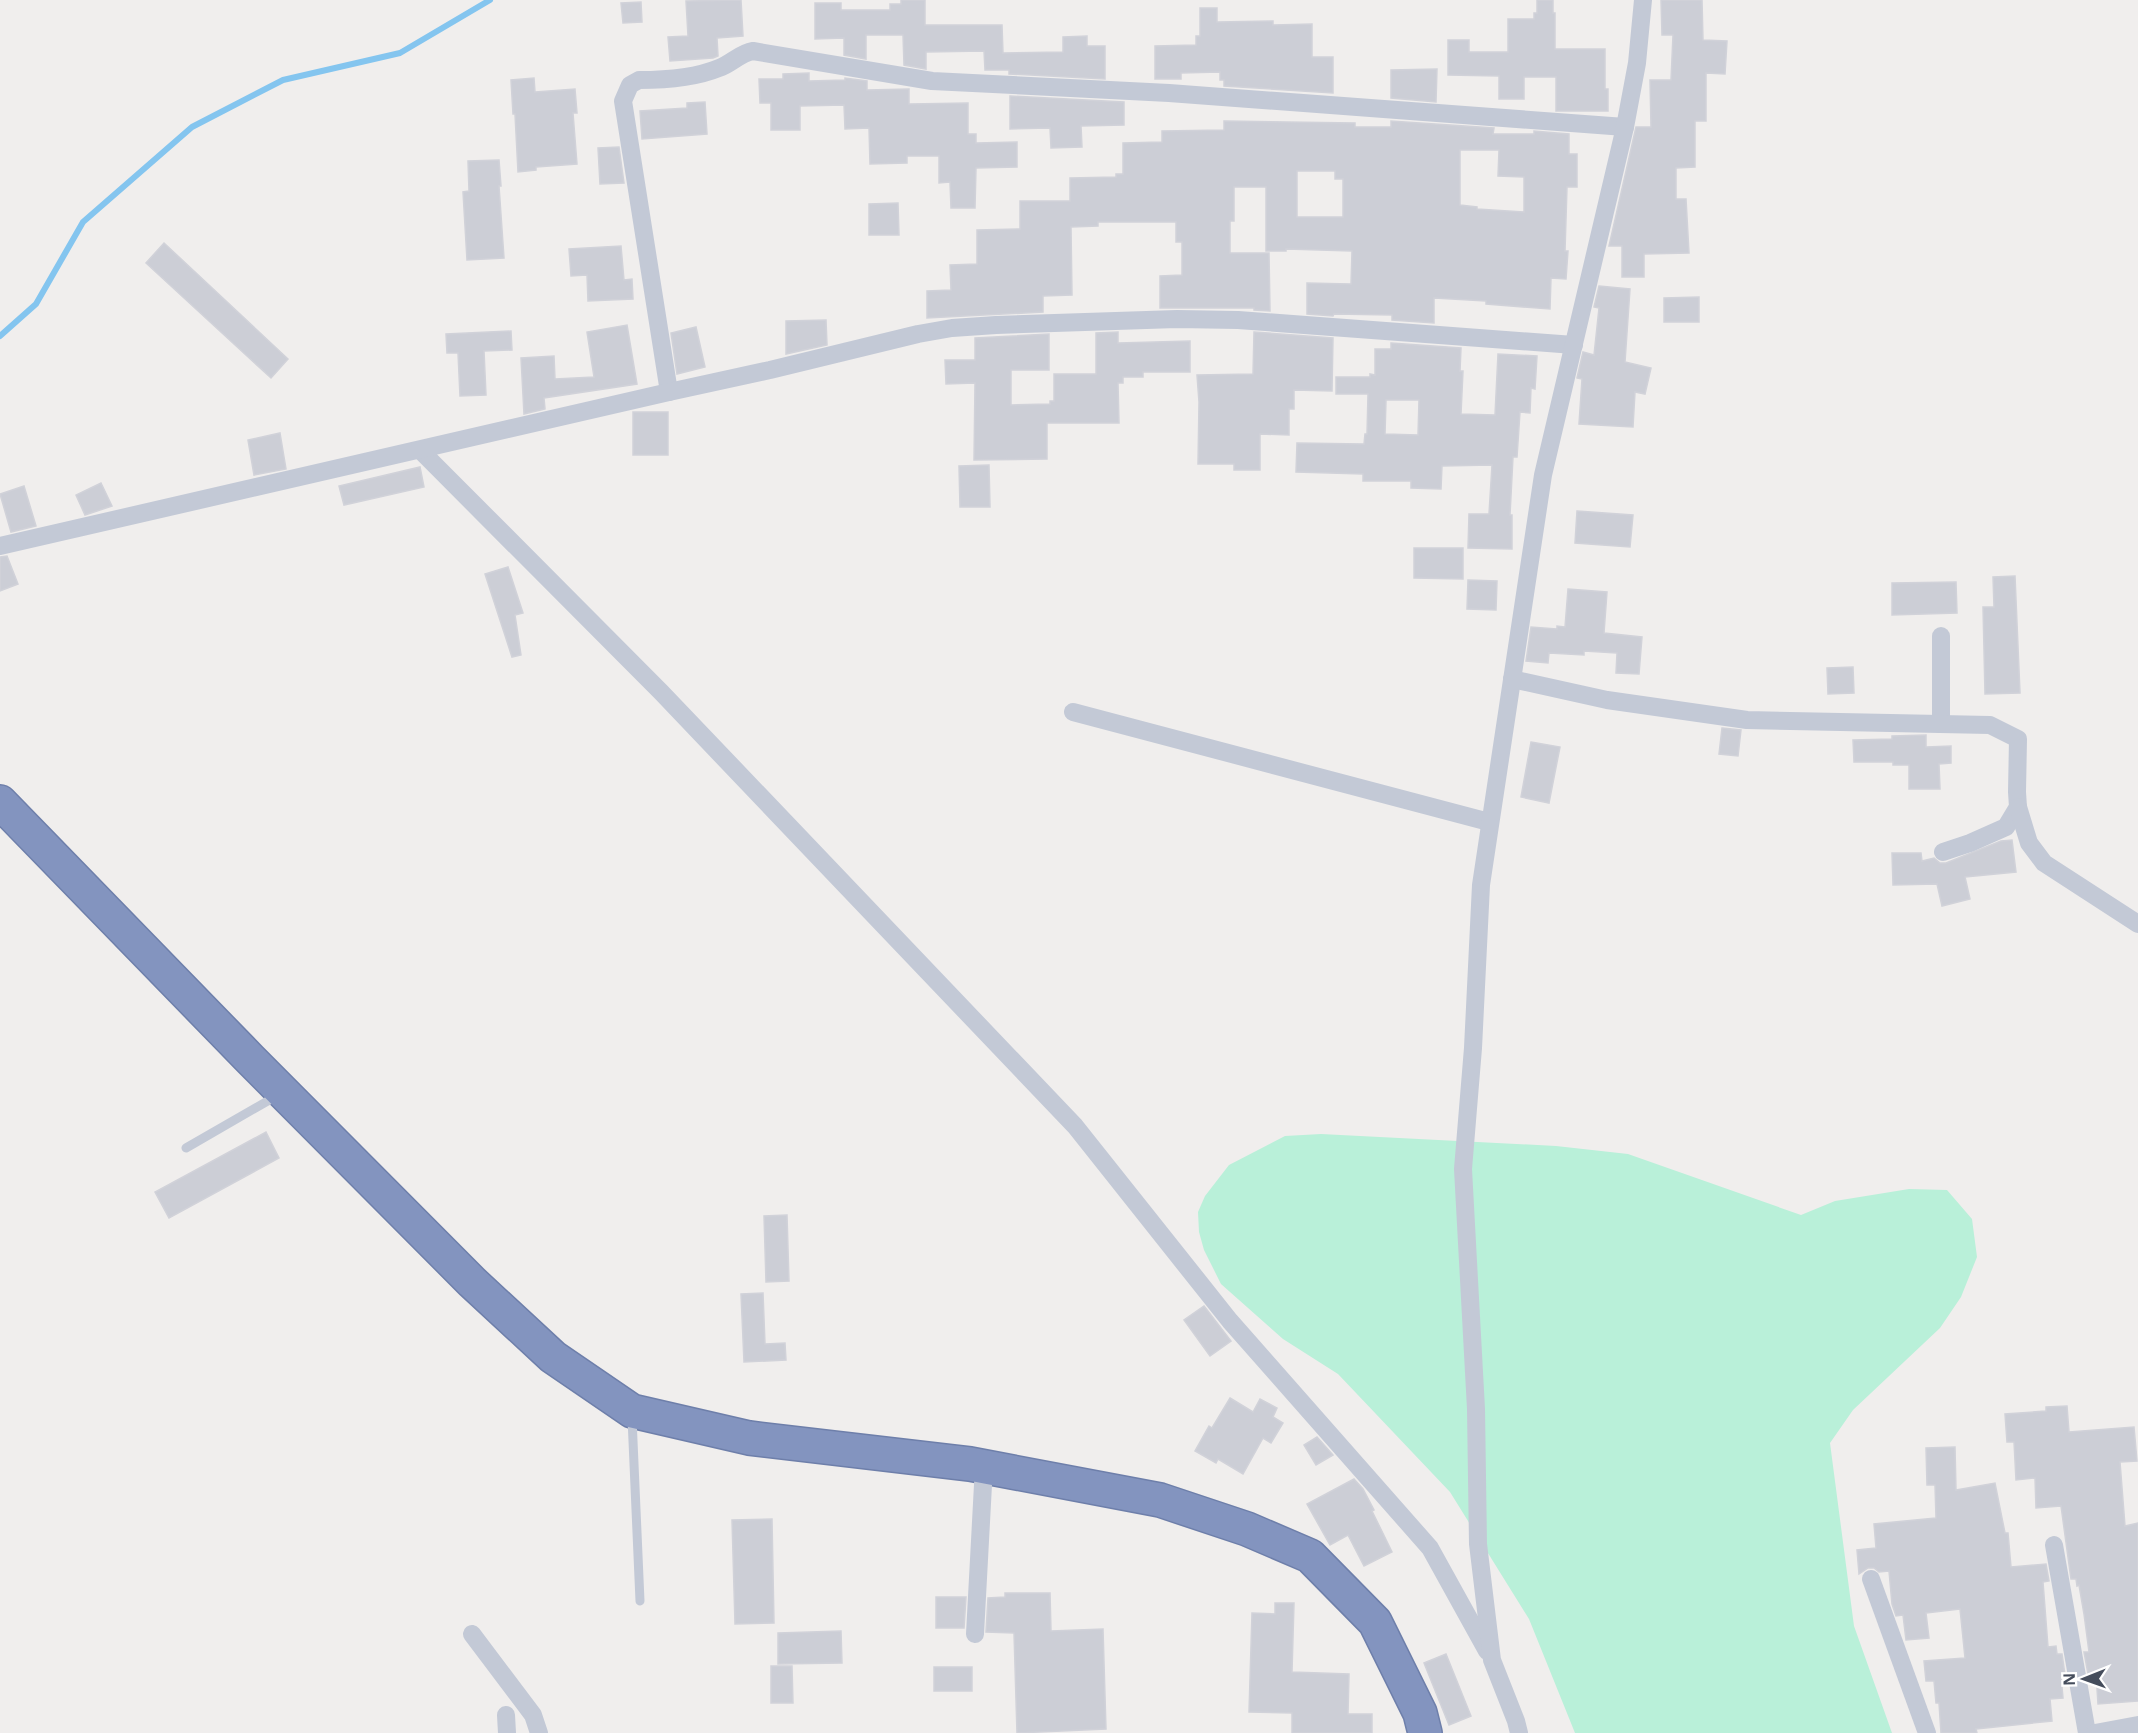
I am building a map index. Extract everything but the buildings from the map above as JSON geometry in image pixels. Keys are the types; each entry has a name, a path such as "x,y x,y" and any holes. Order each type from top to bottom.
{"highway":[{"path":"0,802 472,1282 553,1357 632,1411 749,1438 984,1466 1160,1500 1247,1529 1310,1556 1375,1623 1420,1713 1425,1733"}],"street":[{"path":"1492,1660 1478,1544 1476,1409 1463,1169 1473,1048 1481,885 1544,475 1625,127 1637,63 1643,0"},
{"path":"669,392 623,101 630,85 639,80 704,73 720,68 745,52 753,51 932,81 1181,94 1625,127"},
{"path":"0,546 952,328 1177,319 1239,320 1574,345"},
{"path":"420,450 661,692 1075,1126 1230,1321 1430,1548 1492,1660 1519,1733"},
{"path":"1941,636 1941,724"},
{"path":"1512,679 1607,700 1747,720 1990,725 2018,740 2019,807 2029,843 2043,863 2138,924"},
{"path":"1073,712 1489,822"},
{"path":"1943,852 2006,827 2019,807"},
{"path":"975,1634 984,1466"},
{"path":"2054,1545 2087,1733"},
{"path":"1871,1579 1927,1733"},
{"path":"472,1634 533,1715 539,1733"},
{"path":"506,1714 507,1733"},
{"path":"2095,1733 2138,1725"}],"lane":[{"path":"186,1148 283,1092"},
{"path":"632,1411 640,1601"}],"green space":[{"path":"1321,1134 1556,1146 1628,1154 1801,1215 1835,1201 1909,1189 1947,1190 1972,1219 1977,1257 1961,1297 1940,1328 1853,1410 1830,1443 1854,1626 1892,1733 1575,1733 1529,1619 1450,1492 1338,1374 1283,1339 1221,1284 1204,1250 1199,1232 1198,1212 1205,1196 1229,1165 1285,1136"}],"waterway":[{"path":"0,336 36,304 83,222 192,127 283,80 400,53 490,0"}]}
